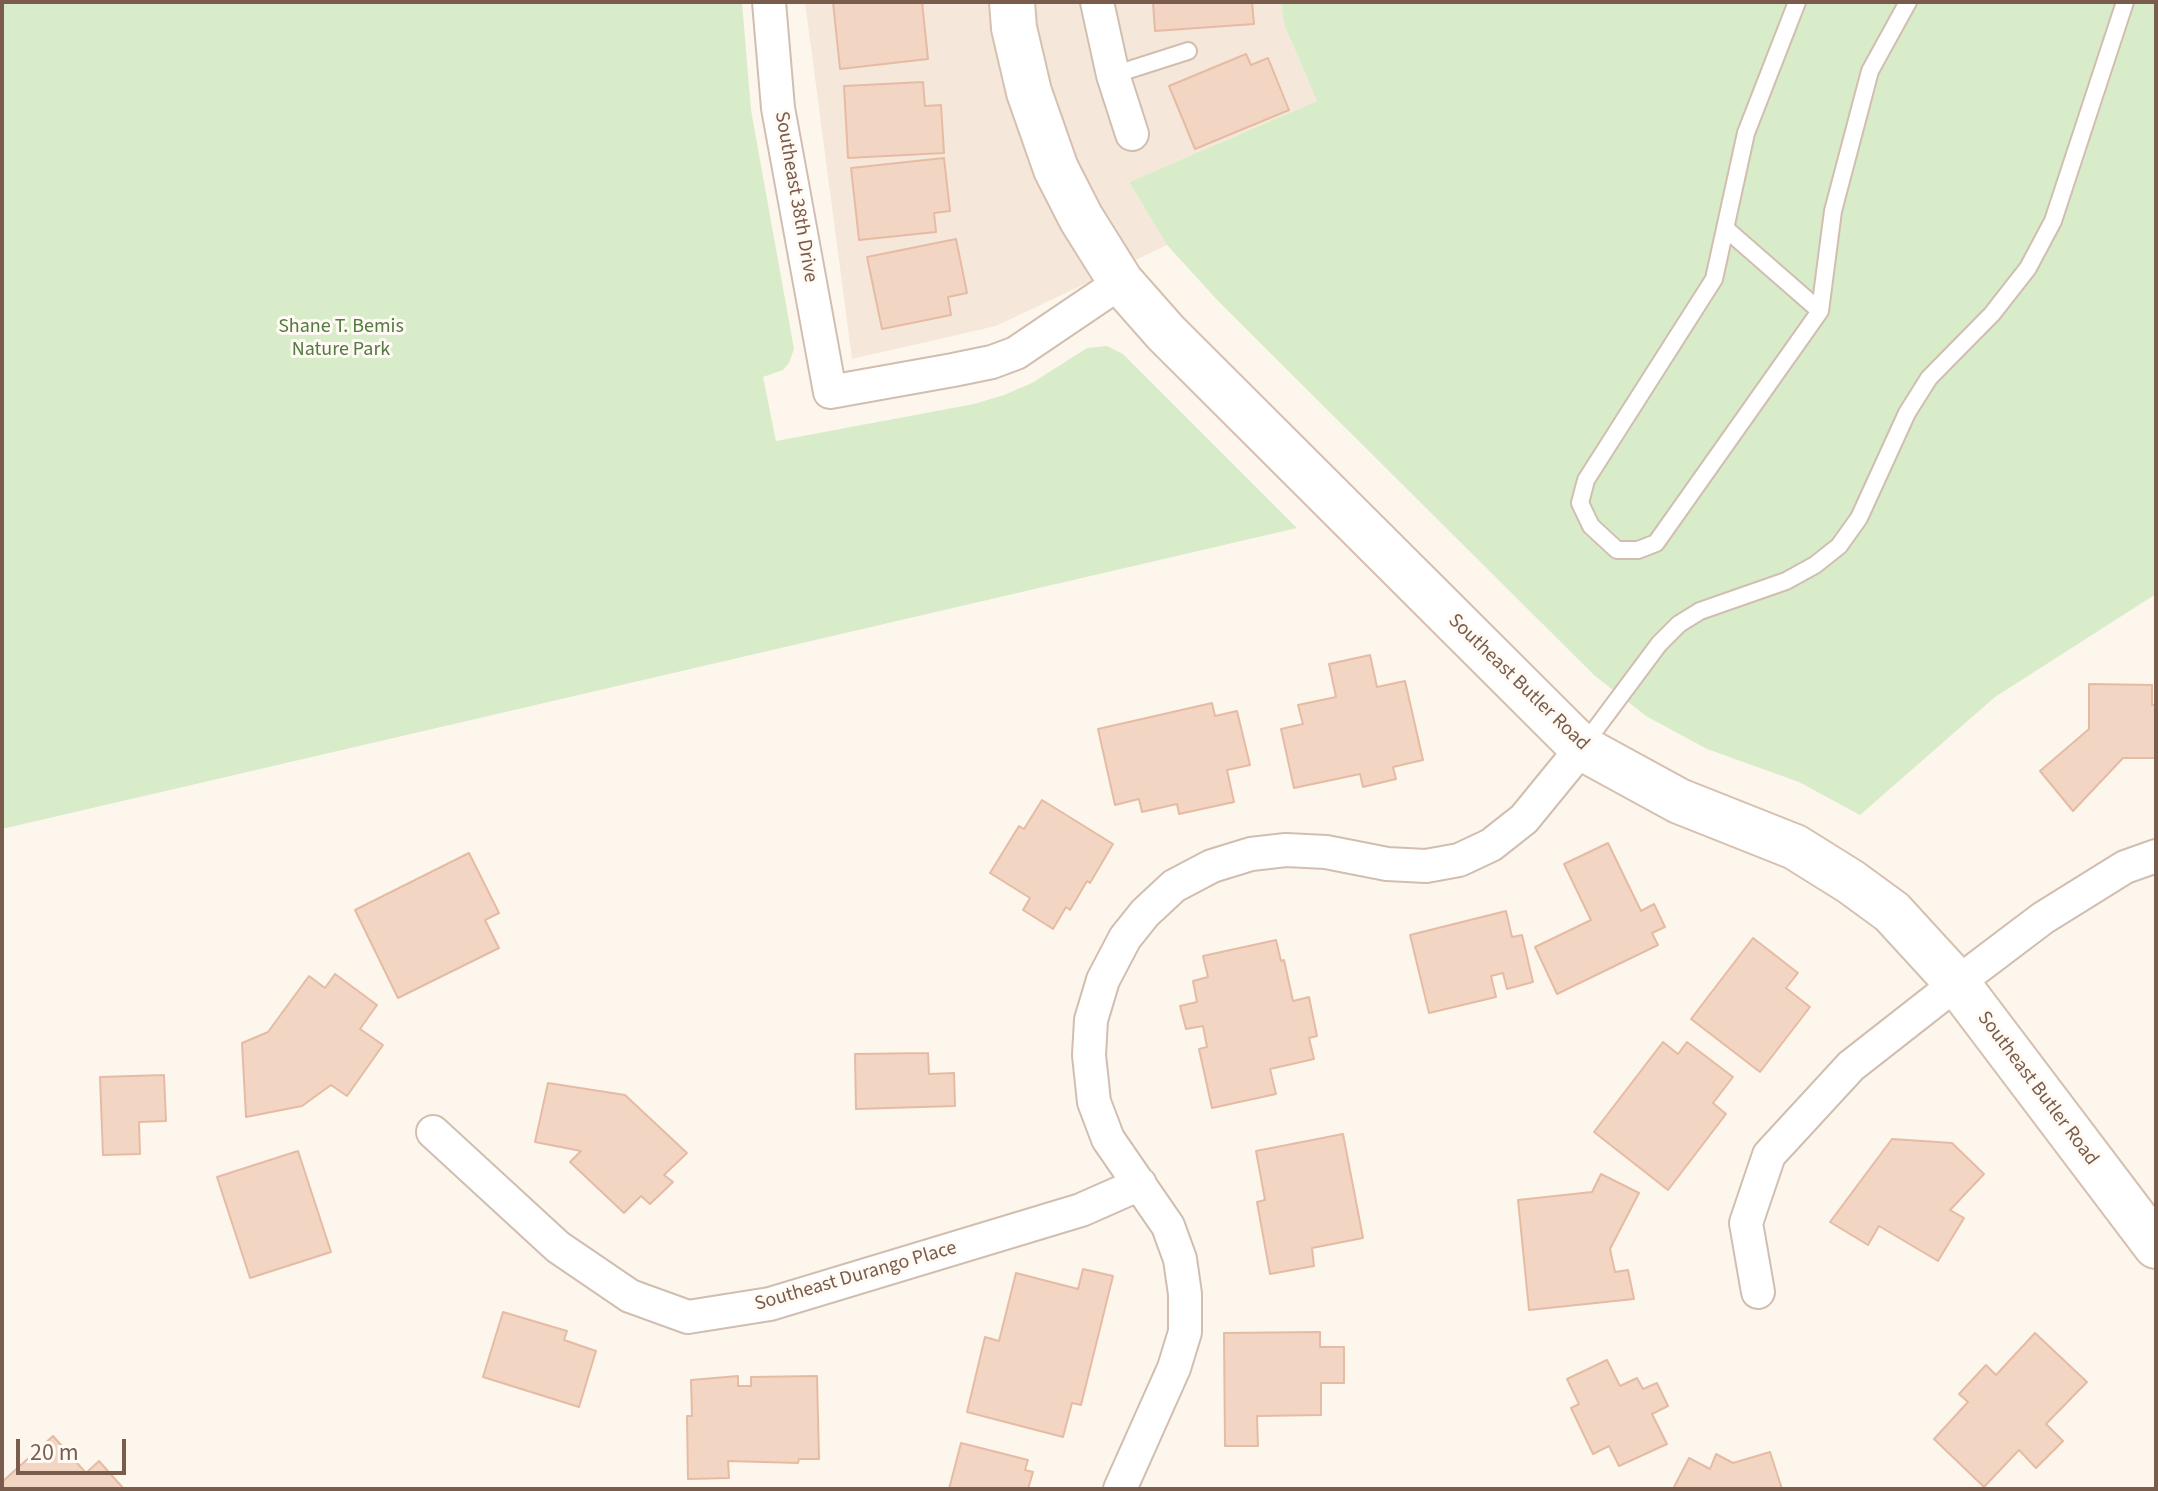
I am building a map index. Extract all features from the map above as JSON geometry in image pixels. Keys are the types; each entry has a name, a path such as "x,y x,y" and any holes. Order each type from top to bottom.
{"main road":[{"name":"Southeast Butler Road","path":"1012,2 1014,28 1029,92 1056,169 1081,218 1121,282 1166,333 1582,748 1679,801 1795,847 1892,912 1957,983 2156,1246"}],"street":[{"name":"Southeast 38th Drive","path":"769,2 778,108 830,392 992,362 1016,353 1121,282"},
{"path":"1097,2 1113,75 1132,134"},
{"path":"1120,1489 1174,1368 1185,1332 1185,1294 1180,1259 1168,1226 1108,1139 1094,1102 1089,1055 1091,1020 1103,980 1125,938 1145,913 1174,886 1212,866 1251,854 1286,850 1326,852 1387,864 1426,866 1459,860 1491,845 1524,819 1582,748"},
{"path":"1758,1292 1746,1223 1769,1155 1851,1066 1957,983 2043,918 2125,867 2156,856"},
{"name":"Southeast Durango Place","path":"433,1132 558,1247 630,1296 688,1317 770,1304 1081,1210 1140,1184"}],"lane":[{"path":"1797,2 1746,133 1714,279 1586,480 1580,503 1591,526 1617,550 1638,550 1656,543 1820,311 1833,211 1870,71 1908,2"},
{"path":"1582,748 1659,644 1679,624 1700,611 1786,581 1815,565 1839,546 1876,486 1907,413 1929,378 1992,314 2028,268 2053,221 2125,2"},
{"path":"1113,75 1188,51"},
{"path":"1725,228 1820,311"}],"shaded area":[{"path":"805,2 1281,2 1284,24 1317,101 1129,182 1167,245 996,326 852,359"}],"green space":[{"name":"Shane T. Bemis Nature Park","path":"2,2 742,2 751,110 794,349 783,370 763,377 776,441 974,404 1032,383 1087,348 1107,346 1123,354 1297,528 2,829"},
{"path":"1281,2 2156,2 2156,594 1995,697 1860,815 1799,782 1707,749 1646,716 1594,675 1220,303 1167,245 1129,182 1317,101 1284,24"}],"building":[{"path":"833,2 922,2 928,59 840,69"},
{"path":"1153,2 1252,2 1254,24 1155,31"},
{"path":"1246,54 1251,65 1268,58 1289,110 1195,149 1169,86"},
{"path":"923,82 925,106 941,105 944,153 848,158 844,86"},
{"path":"944,158 950,211 934,213 936,232 859,240 851,168"},
{"path":"956,239 967,293 948,297 951,315 882,329 867,257"},
{"path":"1370,655 1377,687 1405,681 1423,760 1393,767 1396,779 1363,787 1360,774 1294,788 1281,729 1303,724 1298,705 1336,697 1329,664"},
{"path":"2089,684 2152,685 2152,705 2156,705 2156,758 2123,758 2073,811 2040,771 2089,729"},
{"path":"1212,703 1215,716 1237,711 1250,765 1227,770 1234,802 1179,814 1177,804 1142,812 1139,799 1115,805 1098,729"},
{"path":"1042,800 1113,844 1090,883 1087,881 1070,910 1066,907 1053,929 1023,910 1030,898 990,873 1019,826 1024,829"},
{"path":"1608,843 1641,911 1654,904 1665,927 1652,933 1658,945 1557,994 1535,947 1591,920 1564,864"},
{"path":"469,853 499,913 485,920 499,948 398,998 355,910"},
{"path":"1506,911 1512,937 1522,935 1533,982 1507,989 1503,973 1491,976 1496,997 1429,1013 1410,935"},
{"path":"1753,938 1798,973 1786,988 1810,1007 1760,1072 1691,1019"},
{"path":"1276,940 1293,1001 1309,997 1317,1036 1309,1038 1314,1059 1270,1069 1276,1094 1212,1108 1199,1049 1207,1047 1203,1026 1186,1029 1180,1006 1197,1002 1193,981 1208,977 1203,956"},
{"path":"335,974 377,1005 360,1029 383,1045 347,1096 331,1085 302,1106 246,1117 242,1043 268,1032 309,976 325,988"},
{"path":"1663,1042 1678,1054 1687,1042 1733,1077 1713,1103 1726,1114 1668,1190 1594,1132"},
{"path":"928,1053 929,1074 954,1073 955,1106 856,1109 855,1054"},
{"path":"164,1075 166,1121 139,1122 140,1154 103,1155 100,1077"},
{"path":"548,1083 625,1095 687,1153 664,1175 673,1182 650,1204 641,1196 624,1213 570,1162 581,1151 535,1142"},
{"path":"1343,1134 1363,1238 1312,1248 1314,1266 1270,1274 1257,1202 1265,1200 1256,1151"},
{"path":"1892,1139 1952,1143 1984,1174 1950,1210 1964,1218 1938,1261 1879,1226 1868,1245 1830,1222"},
{"path":"298,1151 331,1252 250,1278 217,1177"},
{"path":"1601,1174 1639,1193 1610,1249 1615,1272 1628,1270 1634,1299 1529,1310 1518,1200 1592,1192"},
{"path":"1083,1269 1113,1276 1081,1405 1072,1403 1063,1437 967,1412 985,1337 999,1341 1016,1273 1078,1289"},
{"path":"503,1312 567,1331 564,1340 596,1351 579,1407 483,1377"},
{"path":"1320,1332 1320,1347 1344,1347 1344,1383 1321,1383 1321,1415 1257,1416 1258,1446 1225,1446 1224,1333"},
{"path":"2035,1333 2087,1382 2046,1424 2063,1441 2036,1468 2019,1450 1984,1487 1934,1439 1968,1402 1959,1394 1986,1365 1996,1375"},
{"path":"1607,1360 1620,1386 1637,1378 1643,1389 1657,1383 1668,1406 1652,1414 1667,1444 1619,1466 1609,1446 1593,1454 1571,1408 1579,1404 1567,1379"},
{"path":"738,1376 738,1386 751,1386 751,1377 817,1376 819,1459 799,1459 798,1463 728,1461 729,1478 688,1479 687,1416 692,1416 691,1380"},
{"path":"53,1436 86,1473 99,1461 124,1489 2,1489 2,1482"},
{"path":"961,1443 1028,1460 1025,1470 1033,1472 1028,1489 949,1489"},
{"path":"1770,1452 1782,1489 1673,1489 1689,1458 1710,1469 1716,1454 1733,1463"}]}
